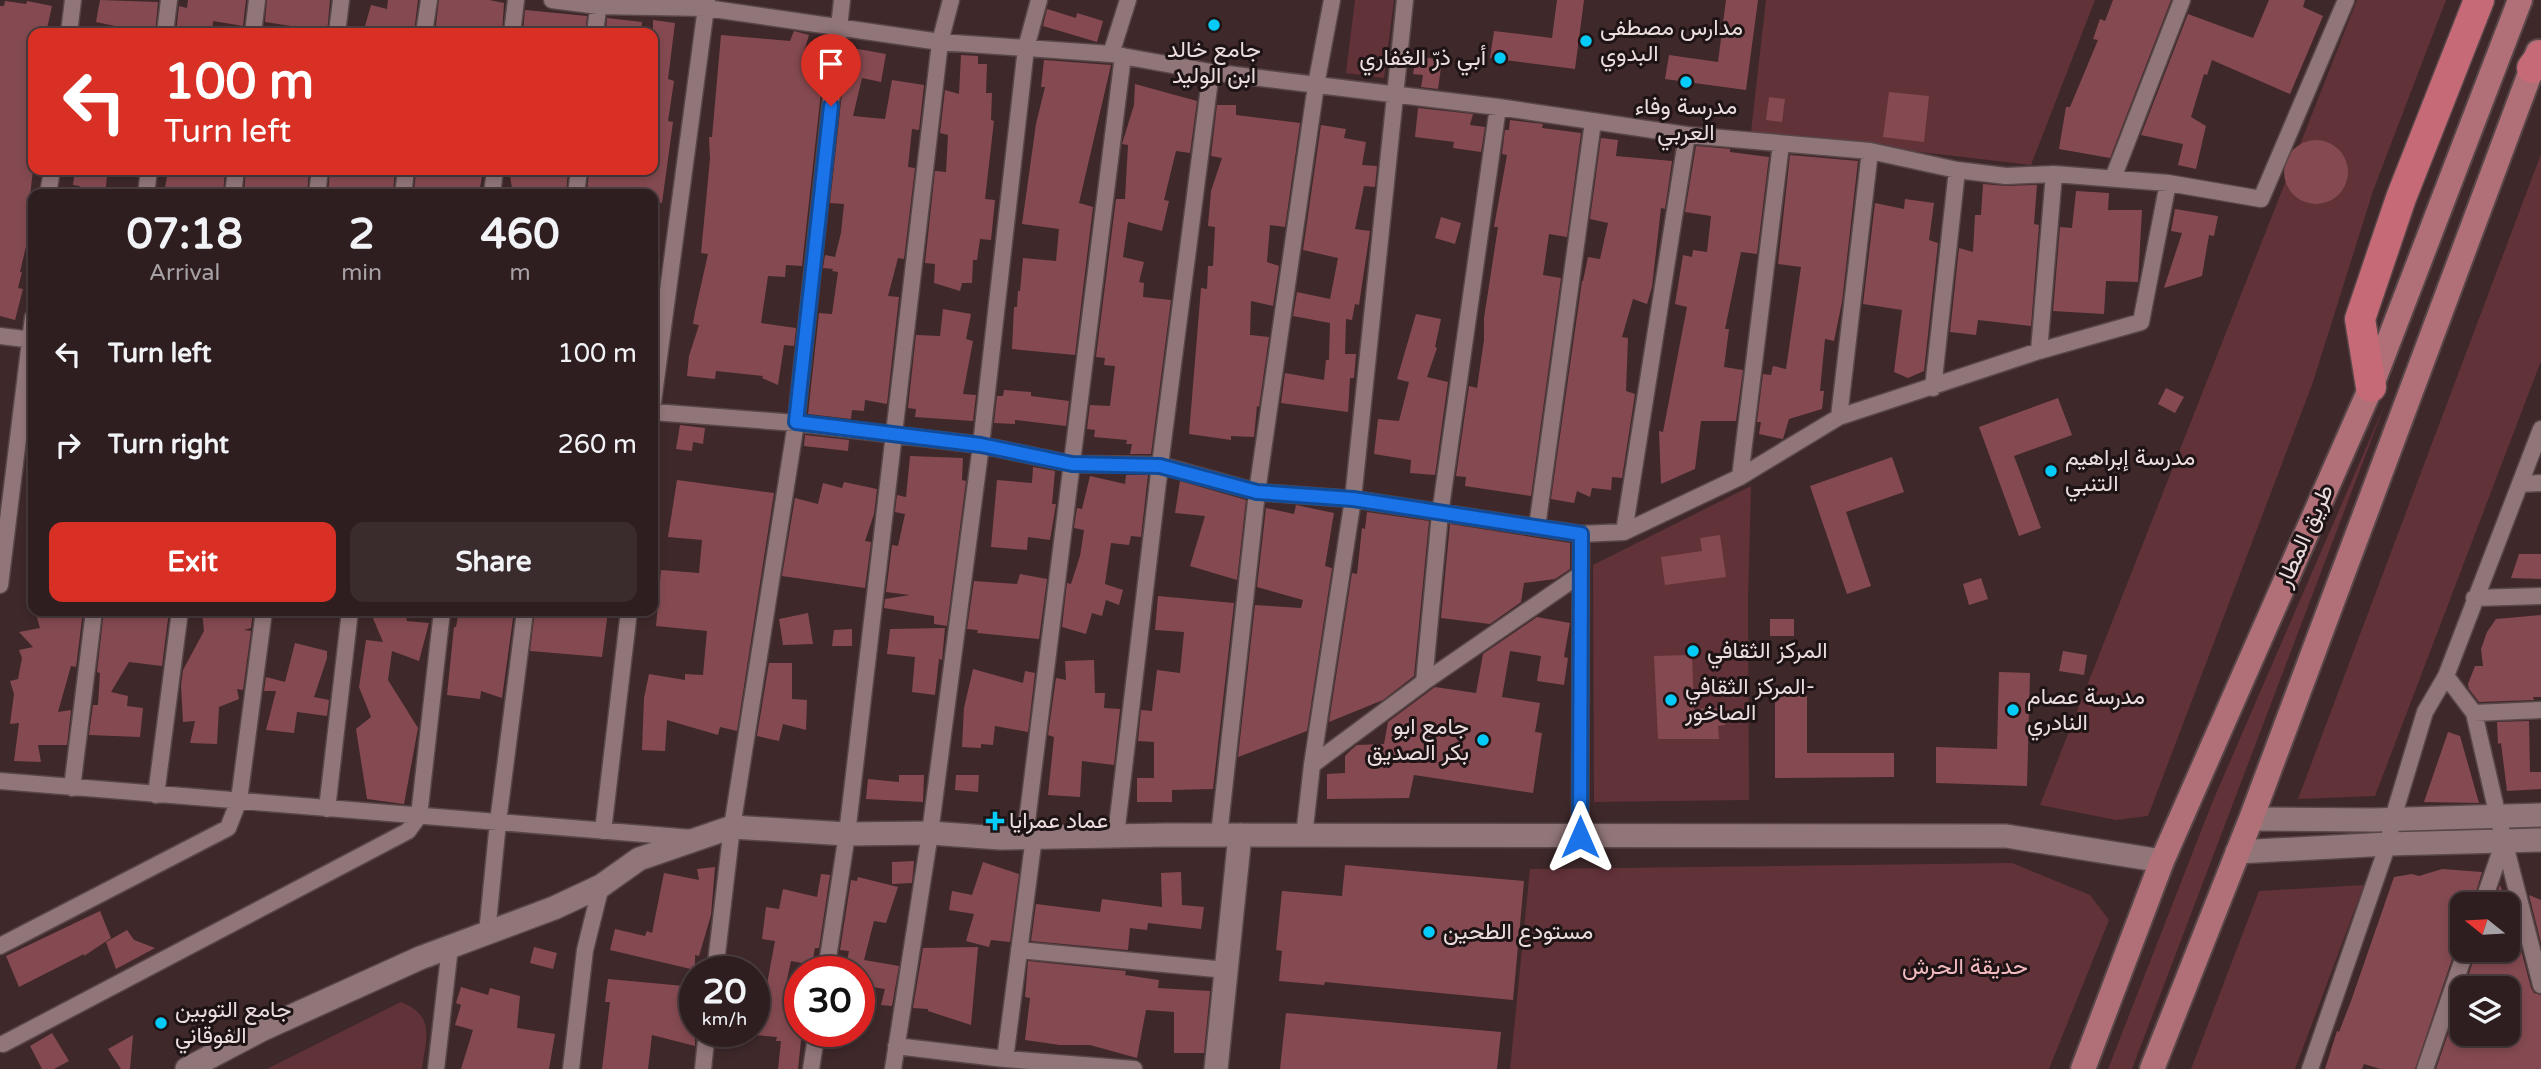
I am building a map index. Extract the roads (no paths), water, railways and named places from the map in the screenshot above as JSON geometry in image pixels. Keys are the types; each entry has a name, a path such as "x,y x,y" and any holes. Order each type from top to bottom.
{"highway":[{"path":"2371,387 2360,319 2401,198 2479,0"}],"main road":[{"name":"طريق المطار","path":"2083,1069 2162,861 2371,387 2520,0"},
{"name":"طريق المطار","path":"2152,1069 2251,820 2538,56"},
{"path":"2251,820 2541,815"},
{"path":"187,1069 261,1030 420,958 555,908 601,886 639,859 732,827 847,834 930,833 1000,838 1116,835 2006,836 2162,861"},
{"path":"1216,1069 1226,970 1230,835"},
{"path":"2237,852 2541,840"}],"street":[{"path":"70,28 73,0"},
{"path":"166,28 169,0"},
{"path":"254,28 257,0"},
{"path":"338,28 341,0"},
{"path":"425,28 429,0"},
{"path":"513,28 516,0"},
{"path":"552,0 707,4 940,42 1117,55 1212,72 1498,107 1688,135 1870,151 1957,170 2006,176 2054,174 2168,183 2261,199 2346,0"},
{"path":"717,956 732,827 796,422 842,0"},
{"path":"828,956 847,834 940,42 951,0"},
{"path":"893,1069 930,833 981,445 1026,48 1039,0"},
{"path":"1005,1059 1117,55 1128,0"},
{"path":"1230,835 1257,492 1316,85 1332,0"},
{"path":"1304,836 1312,765 1353,499 1405,0"},
{"path":"2113,178 2182,0"},
{"path":"596,28 599,3"},
{"path":"658,365 707,4"},
{"path":"1116,835 1160,466 1212,72"},
{"path":"1424,682 1440,514 1498,107"},
{"path":"1537,527 1593,122"},
{"path":"1624,532 1688,135"},
{"path":"1740,477 1782,144"},
{"path":"1839,417 1870,151"},
{"path":"1933,388 1957,170"},
{"path":"2039,351 2054,174"},
{"path":"658,412 796,422 895,434 981,445 1072,464 1160,466 1257,492 1353,499 1581,534 1624,532 1740,477 1839,417 2039,351 2141,321 2168,183"},
{"path":"0,337 28,340"},
{"path":"0,585 28,371"},
{"path":"2311,1069 2388,844 2393,818 2425,712 2446,676 2541,429"},
{"path":"2520,484 2541,483"},
{"path":"1580,837 1581,534"},
{"path":"1312,765 1424,682 1581,574"},
{"path":"2474,598 2541,596"},
{"path":"72,788 93,616"},
{"path":"156,795 179,616"},
{"path":"0,946 228,828 239,800 263,616"},
{"path":"327,809 350,616"},
{"path":"4,1044 408,831 419,816 441,616"},
{"path":"487,933 524,616"},
{"path":"603,831 628,616"},
{"path":"2446,676 2474,713 2541,984"},
{"path":"2474,713 2541,710"},
{"path":"0,781 698,838"},
{"path":"2487,892 2505,841"},
{"path":"571,1069 585,950 601,886"},
{"path":"436,1069 450,947"},
{"path":"1019,950 1226,970"},
{"path":"2425,1069 2462,962"},
{"path":"896,1046 1005,1059 1134,1069"},
{"path":"703,1069 705,1047"},
{"path":"811,1069 814,1047"}],"place":[{"name":"جامع خالد ابن الوليد","path":"1214,25"},
{"name":"مدارس مصطفى البدوي","path":"1586,41"},
{"name":"أبي ذرّ الغفاري","path":"1500,58"},
{"name":"مدرسة وفاء العربي","path":"1686,82"},
{"name":"مدرسة إبراهيم التنبي","path":"2051,471"},
{"name":"المركز الثقافي","path":"1693,651"},
{"name":"المركز الثقافي- الصاخور","path":"1671,700"},
{"name":"مدرسة عصام النادري","path":"2013,710"},
{"name":"جامع ابو بكر الصديق","path":"1483,740"},
{"name":"عماد عمرايا","path":"995,821"},
{"name":"مستودع الطحين","path":"1429,932"},
{"name":"جامع التوبين الفوقاني","path":"161,1023"}],"park label":[{"name":"حديقة الحرش","path":"1965,967"}]}
